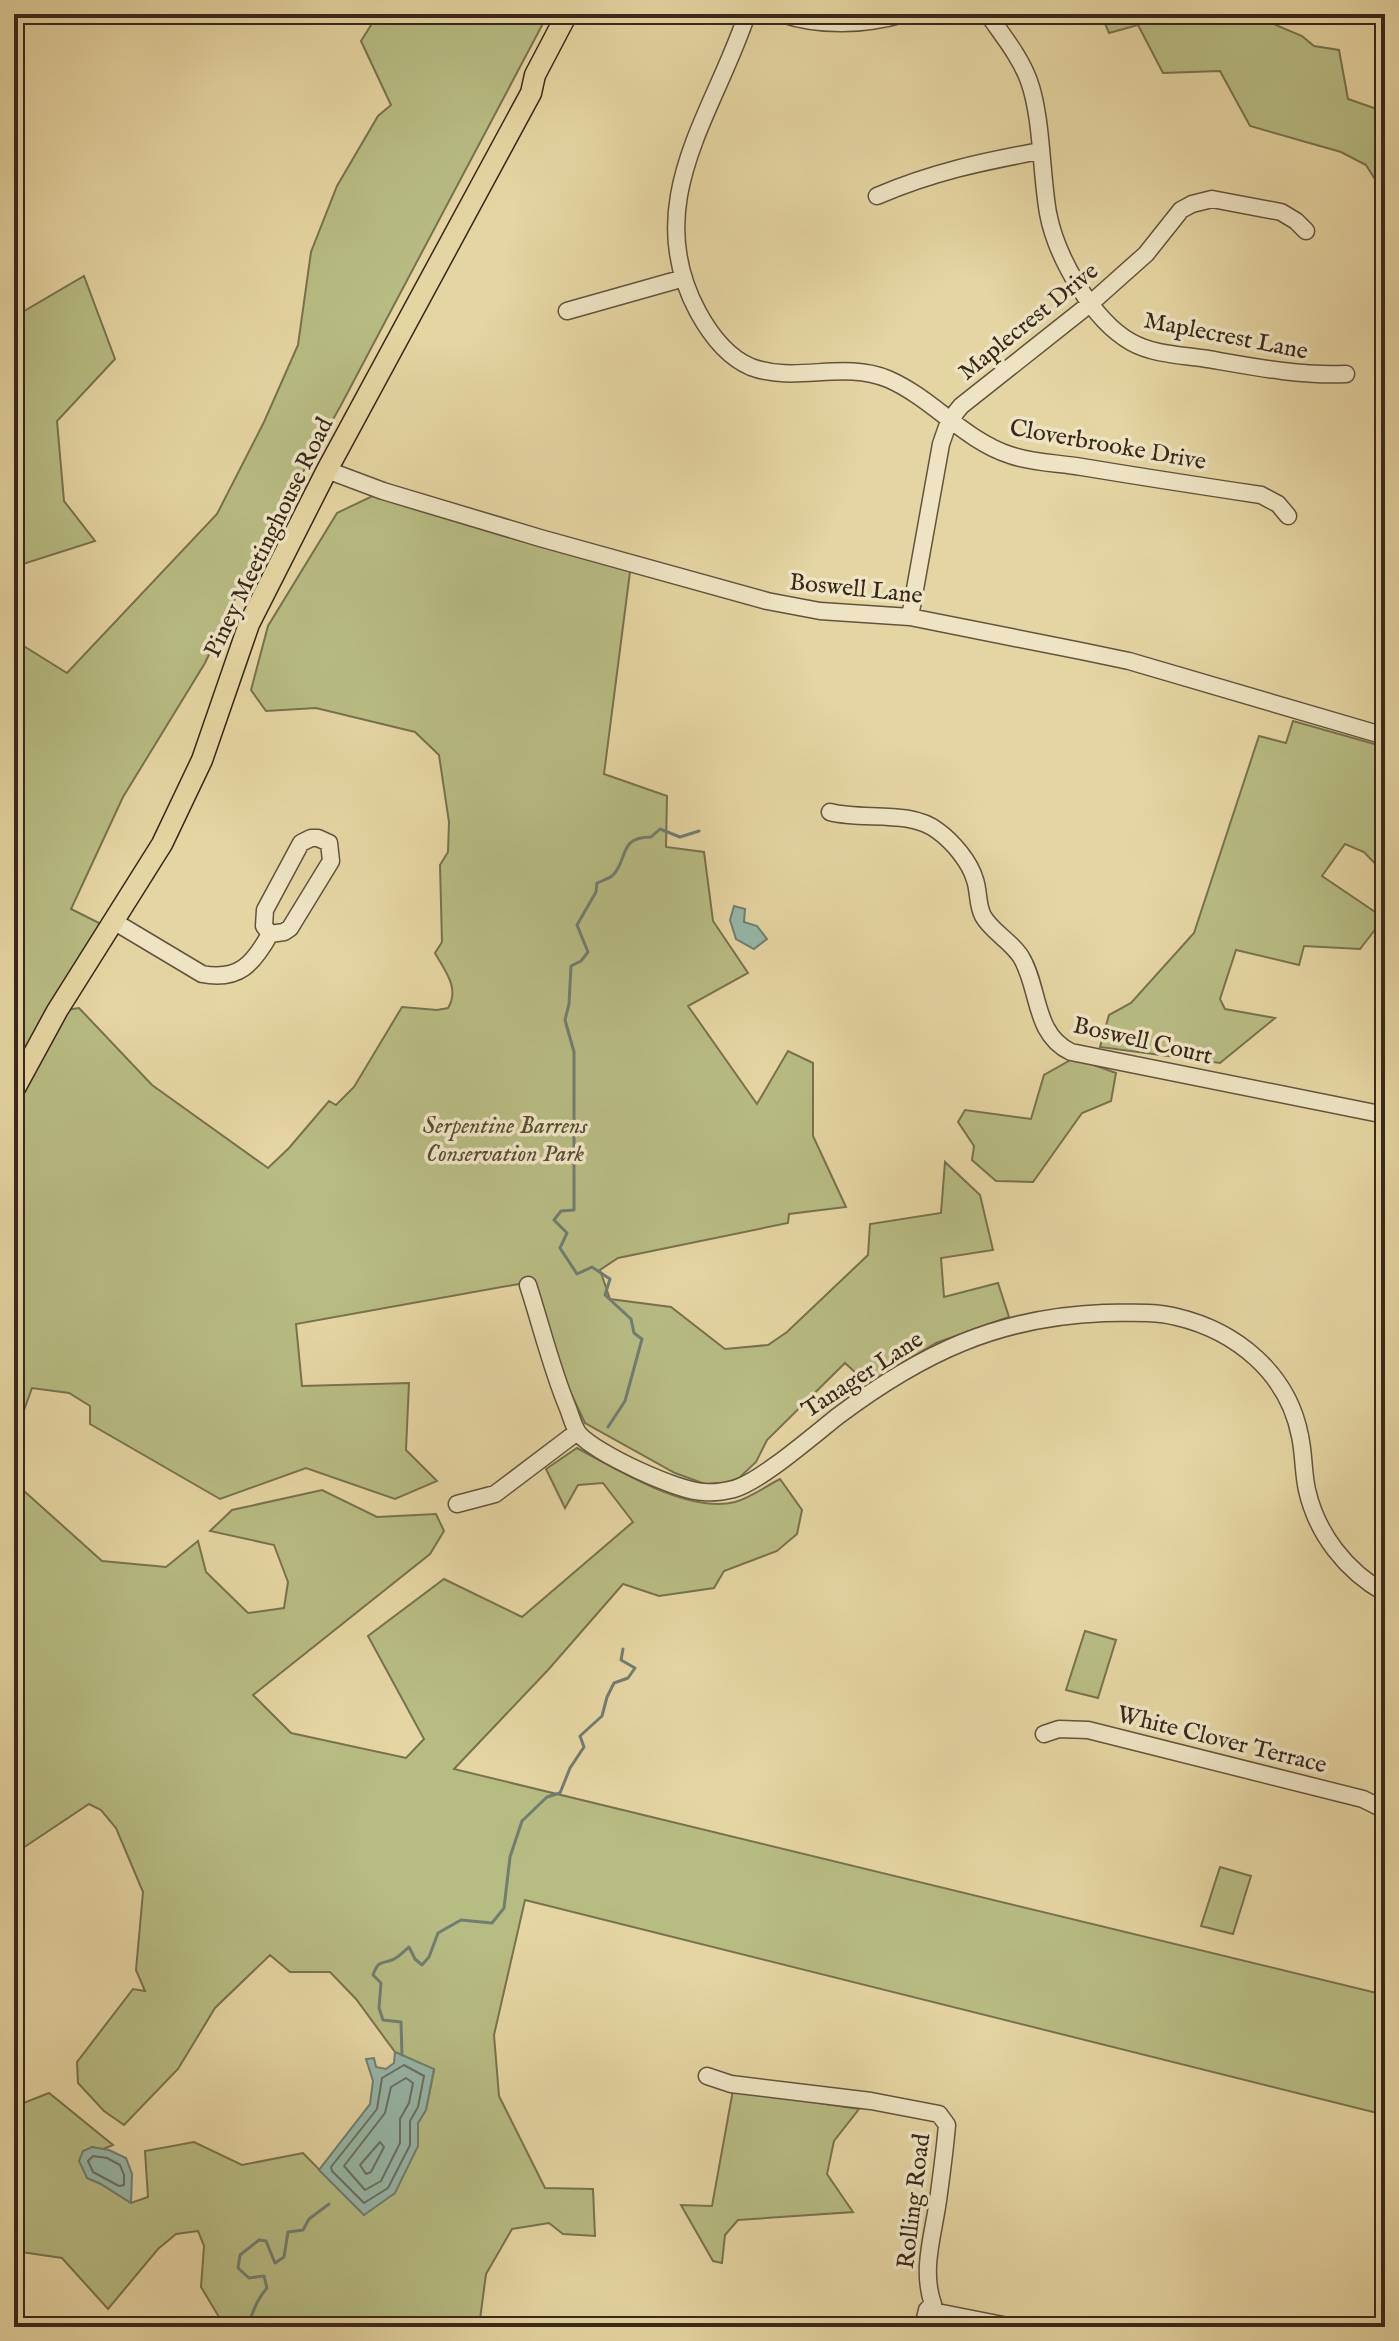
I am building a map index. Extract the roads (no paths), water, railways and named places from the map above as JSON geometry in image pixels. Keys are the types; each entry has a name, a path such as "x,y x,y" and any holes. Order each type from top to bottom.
{"main road":[{"name":"Piney Meetinghouse Road","path":"14,1090 57,1011 162,844 202,760 249,624 327,470 531,93 535,75 567,14"},
{"name":"Piney Meetinghouse Road","path":"531,93 544,82 580,14"}],"street":[{"name":"Cloverbrooke Drive","path":"747,14 683,168 676,219 684,278 705,325 730,355 746,365 784,375 841,370 885,377 905,387 949,421 1011,455 1261,495 1278,504 1288,516"},
{"path":"782,14 818,22 857,23 903,14"},
{"name":"Maplecrest Lane","path":"988,14 1028,77 1033,94 1048,215 1063,261 1091,303 1119,333 1140,347 1316,376 1346,374"},
{"path":"877,196 959,166 1040,151"},
{"name":"Maplecrest Drive","path":"910,617 941,444 949,421 961,406 1091,303 1146,254 1181,210 1212,199 1236,202 1281,212 1306,231"},
{"path":"567,311 684,278"},
{"name":"Boswell Lane","path":"327,470 383,491 540,538 767,601 820,611 910,617 1129,661 1385,736"},
{"name":"Boswell Court","path":"830,812 850,817 910,819 938,830 947,839 973,872 983,915 1020,955 1047,1030 1062,1048 1385,1115"},
{"path":"115,922 202,974 217,977 230,975 247,968 270,934 290,928 331,861 330,848 325,841 311,838 301,843 265,910 264,926 270,934"},
{"path":"457,1504 495,1494 577,1432 528,1285"},
{"name":"Tanager Lane","path":"577,1432 613,1457 679,1487 705,1493 733,1489 770,1467 868,1394 932,1355 963,1341 1027,1322 1078,1314 1175,1316 1223,1333 1241,1344 1270,1371 1281,1387 1300,1433 1307,1491 1319,1525 1355,1573 1385,1593"},
{"name":"White Clover Terrace","path":"1044,1734 1059,1729 1088,1730 1363,1799 1385,1810"},
{"name":"Rolling Road","path":"707,2076 731,2084 939,2114 947,2125 940,2192 930,2240 927,2287 933,2304 927,2310 923,2327"},
{"path":"927,2310 1013,2327"}],"water":[{"path":"734,906 745,909 744,922 757,926 767,939 754,949 736,939 730,920"},
{"path":"395,2052 434,2069 426,2110 418,2123 418,2146 395,2193 364,2215 319,2170 370,2104 373,2081 366,2059 374,2058 376,2067 386,2069 394,2063"},
{"path":"92,2147 126,2158 132,2174 131,2203 87,2178 79,2161 83,2151"}],"waterway":[{"path":"608,1427 625,1401 642,1339 634,1333 631,1319 605,1295 610,1279 592,1267 577,1274 560,1248 567,1233 554,1220 561,1211 574,1210 574,1052 565,1020 571,966 581,961 588,952 577,925 596,892 597,883 614,874 629,844 651,837 660,829 680,837 699,831"},
{"path":"402,2055 401,2022 383,2020 379,2008 381,1983 373,1975 376,1967 396,1958 409,1947 422,1965 429,1957 438,1933 461,1920 492,1923 504,1908 510,1857 522,1821 547,1797 560,1793 570,1768 584,1747 580,1736 602,1716 614,1683 628,1678 635,1668 621,1660 623,1649"},
{"path":"247,2327 257,2302 267,2288 264,2276 249,2278 238,2268 240,2255 259,2240 266,2241 275,2263 284,2257 288,2232 303,2230 309,2219 329,2204"}],"park label":[{"name":"Serpentine Barrens Conservation Park","path":"505,1139"}]}
